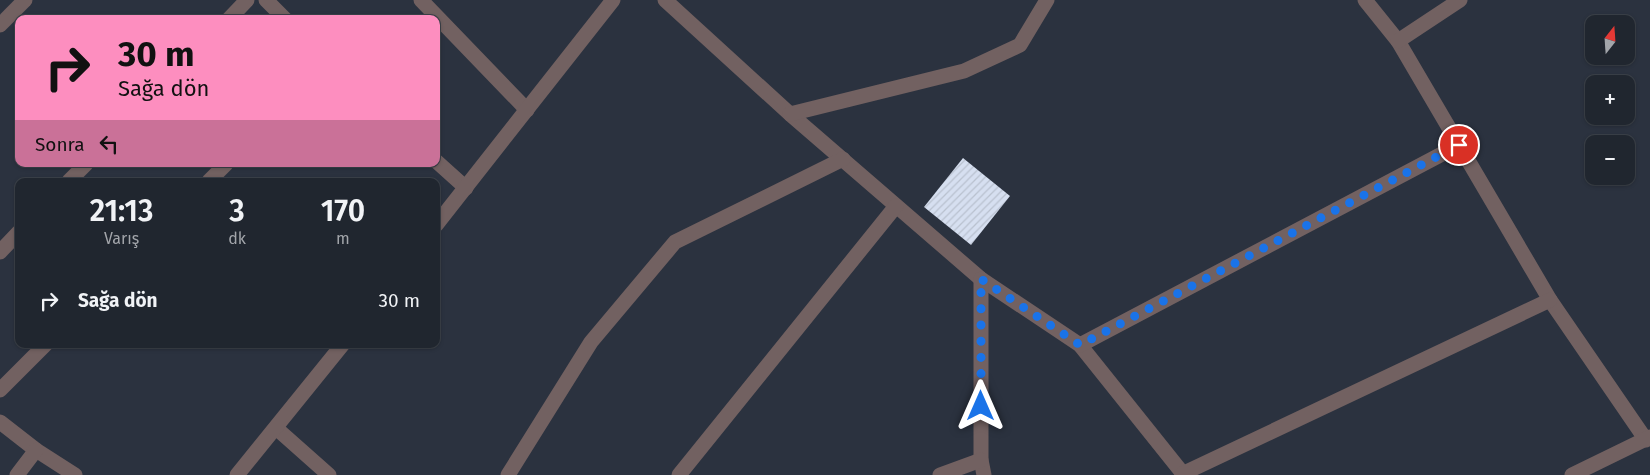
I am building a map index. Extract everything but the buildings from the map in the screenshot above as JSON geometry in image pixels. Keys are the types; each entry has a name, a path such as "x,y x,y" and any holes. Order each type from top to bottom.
{"street":[{"path":"0,25 25,0"},
{"path":"233,15 247,0"},
{"path":"266,0 281,15"},
{"path":"422,0 436,15"},
{"path":"440,220 613,0"},
{"path":"665,0 790,114 981,279 1080,345 1183,474 1550,300"},
{"path":"790,114 964,71 1020,45 1047,0"},
{"path":"1365,0 1398,41 1550,300 1648,438 1572,475"},
{"path":"1398,41 1460,0"},
{"path":"440,19 526,110"},
{"path":"1080,345 1459,145"},
{"path":"508,475 591,342 674,242 843,159"},
{"path":"440,164 466,188"},
{"path":"72,178 83,167"},
{"path":"212,178 223,167"},
{"path":"679,475 896,206"},
{"path":"0,252 15,236"},
{"path":"940,475 983,468 981,279"},
{"path":"0,390 42,348"},
{"path":"237,475 340,348"},
{"path":"0,422 36,450 75,475"},
{"path":"276,428 329,475"},
{"path":"17,475 36,450"}],"route":[{"path":"981,406 981,279 1080,345 1459,145"}]}
